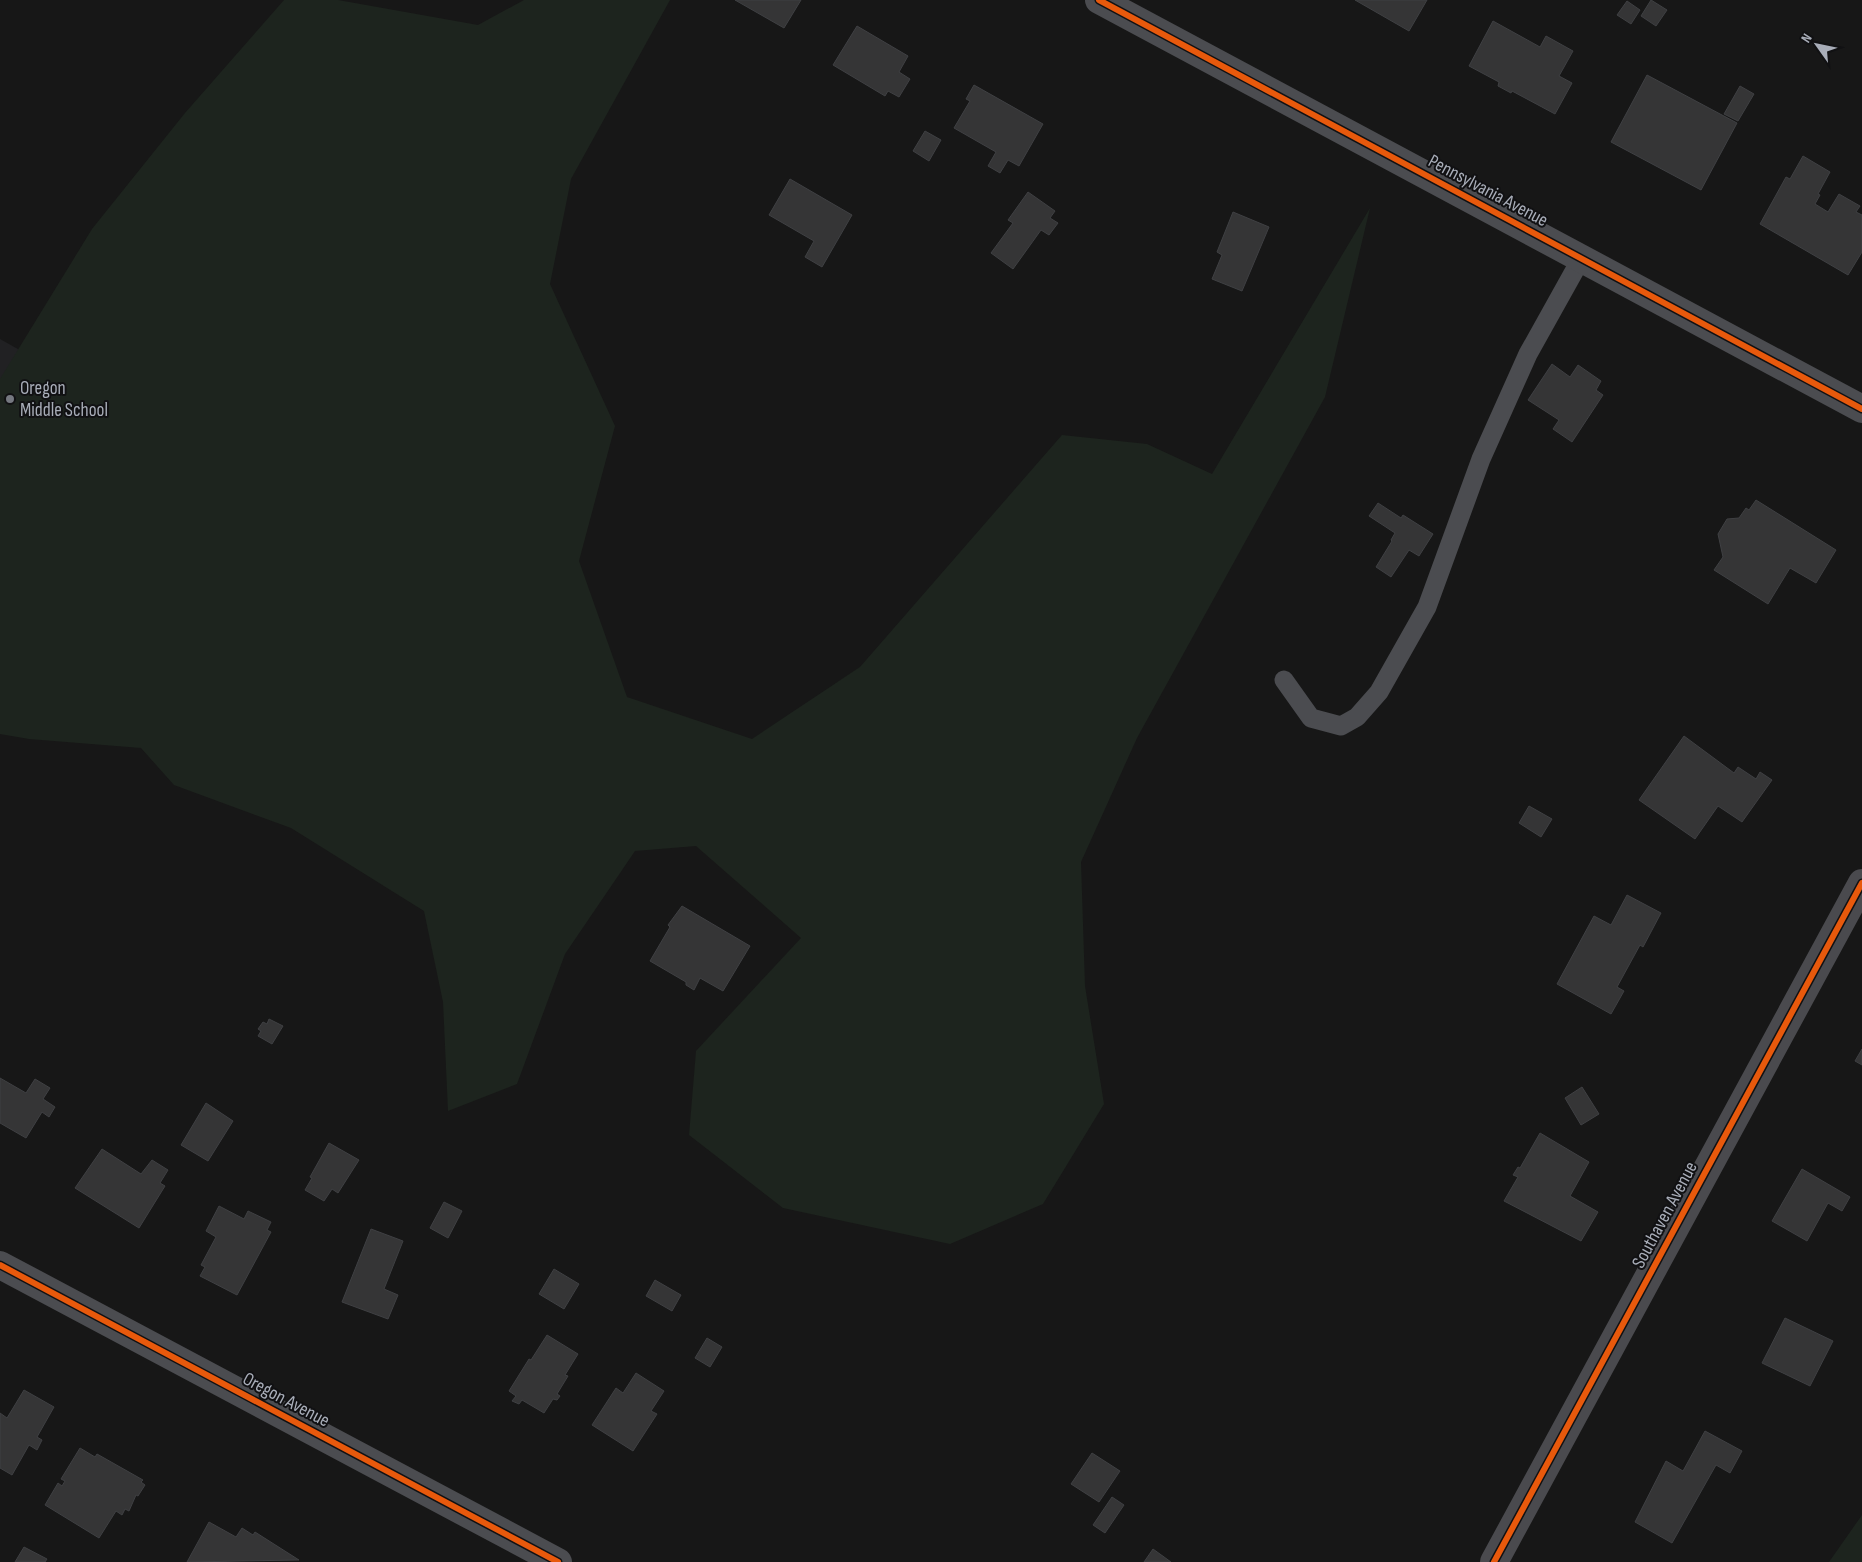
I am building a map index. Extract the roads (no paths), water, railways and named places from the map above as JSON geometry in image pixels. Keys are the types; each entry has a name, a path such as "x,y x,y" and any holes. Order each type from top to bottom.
{"street":[{"name":"Pennsylvania Avenue","path":"1099,0 1862,409"},
{"name":"Southaven Avenue","path":"1494,1562 1862,883"},
{"name":"Oregon Avenue","path":"0,1265 558,1562"}],"lane":[{"path":"1284,680 1311,718 1341,726 1357,716 1379,692 1427,607 1481,459 1528,354 1581,258"}],"place":[{"name":"Oregon Middle School","path":"10,399"}]}
